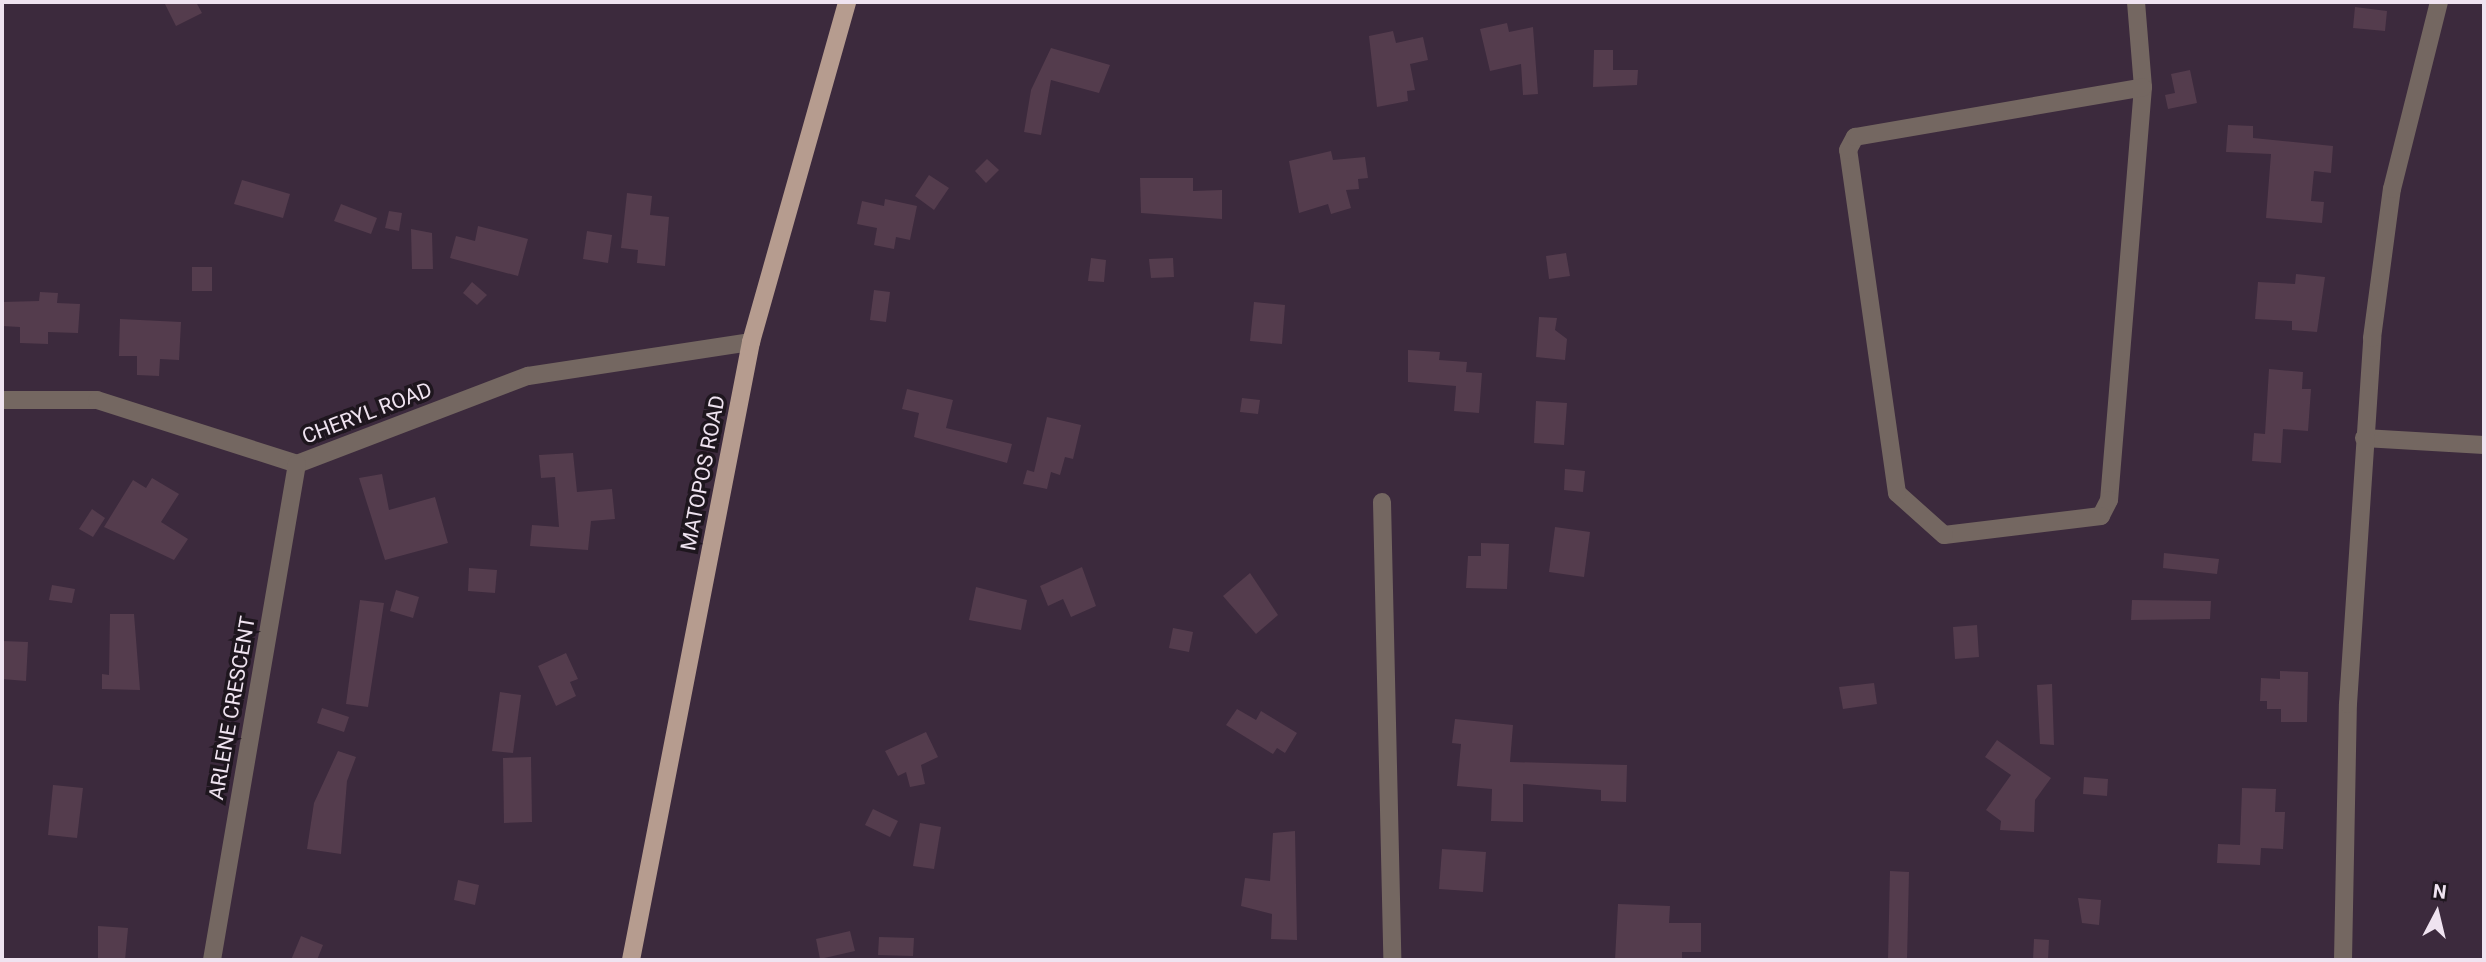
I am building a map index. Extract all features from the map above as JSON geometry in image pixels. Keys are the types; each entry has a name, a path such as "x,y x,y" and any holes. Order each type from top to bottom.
{"main road":[{"name":"MATOPOS ROAD","path":"631,960 751,342 847,2"}],"street":[{"path":"2136,2 2143,87 2109,500 2101,516 1944,535 1897,493 1848,150 1855,137 2143,87"},
{"path":"2343,960 2348,704 2364,439 2392,189 2439,2"},
{"name":"CHERYL ROAD","path":"2,400 97,400 298,464 528,376 751,342"},
{"path":"2364,439 2484,445"},
{"name":"ARLENE CRESCENT","path":"212,960 298,464"},
{"path":"1382,502 1392,960"}],"building":[{"path":"164,2 196,2 202,13 176,26"},
{"path":"2355,7 2387,11 2385,31 2353,28"},
{"path":"1507,23 1509,32 1533,27 1538,94 1523,95 1521,64 1490,71 1480,29"},
{"path":"1393,31 1396,43 1423,37 1428,60 1410,64 1415,90 1407,91 1408,101 1377,107 1369,36"},
{"path":"1051,48 1110,65 1099,93 1051,80 1041,135 1024,132 1031,90"},
{"path":"1594,50 1613,50 1613,70 1638,70 1637,85 1593,87"},
{"path":"2190,70 2197,103 2168,109 2165,95 2175,93 2171,74"},
{"path":"2228,125 2253,126 2253,138 2333,146 2331,173 2314,171 2311,201 2324,202 2322,223 2266,218 2271,154 2226,152"},
{"path":"1331,151 1333,160 1365,157 1368,178 1358,179 1359,189 1346,190 1351,208 1331,214 1328,204 1299,213 1289,161"},
{"path":"987,159 999,170 986,183 975,171"},
{"path":"929,175 949,188 934,210 915,196"},
{"path":"1140,178 1193,178 1193,191 1222,190 1222,219 1141,213"},
{"path":"242,180 290,194 283,218 234,204"},
{"path":"627,193 652,196 650,215 669,217 665,266 637,263 638,250 621,248"},
{"path":"885,199 917,206 910,240 896,237 894,249 874,245 877,228 857,224 862,201 884,206"},
{"path":"341,204 377,218 371,234 334,221"},
{"path":"389,211 402,213 399,231 385,228"},
{"path":"478,226 528,239 518,276 450,258 456,236 475,241"},
{"path":"411,229 432,233 433,269 412,269"},
{"path":"587,231 612,235 608,263 583,259"},
{"path":"1566,253 1570,276 1549,279 1546,256"},
{"path":"1091,258 1106,260 1104,282 1088,281"},
{"path":"1173,258 1174,277 1151,278 1149,259"},
{"path":"192,267 212,267 212,291 192,291"},
{"path":"2296,274 2325,277 2317,332 2292,330 2292,321 2255,319 2258,282 2295,284"},
{"path":"472,282 487,295 477,305 463,293"},
{"path":"874,290 890,292 886,322 870,320"},
{"path":"40,292 58,293 57,303 80,304 78,333 48,332 48,344 20,343 20,327 2,326 2,302 39,301"},
{"path":"1254,302 1285,305 1282,344 1250,341"},
{"path":"1539,317 1557,318 1555,330 1567,339 1565,360 1536,357"},
{"path":"120,319 181,322 179,360 160,359 159,376 137,375 137,356 119,356"},
{"path":"1408,350 1440,352 1439,360 1467,362 1466,372 1482,373 1479,413 1454,411 1456,386 1408,382"},
{"path":"2269,369 2303,372 2302,389 2311,389 2308,431 2283,429 2281,463 2252,461 2254,433 2265,434"},
{"path":"907,389 953,400 946,428 1012,444 1007,463 914,437 919,413 902,409"},
{"path":"1242,398 1260,400 1258,414 1240,412"},
{"path":"1536,401 1567,403 1564,445 1534,443"},
{"path":"1047,417 1081,425 1073,459 1065,457 1060,475 1051,472 1047,489 1023,484 1027,470 1034,472"},
{"path":"573,453 577,492 612,489 615,519 591,521 588,550 530,546 532,525 559,527 555,477 541,478 539,455"},
{"path":"1565,469 1585,471 1583,492 1564,490"},
{"path":"382,474 389,510 435,497 448,543 385,560 359,478"},
{"path":"152,478 179,494 161,522 188,539 174,560 104,527 133,480 146,488"},
{"path":"92,509 105,518 93,537 79,529"},
{"path":"1555,527 1590,532 1584,577 1549,572"},
{"path":"1481,543 1509,544 1507,589 1466,588 1468,556 1481,556"},
{"path":"2164,553 2219,559 2217,574 2163,568"},
{"path":"1082,567 1096,606 1071,617 1063,599 1048,606 1040,586"},
{"path":"469,568 497,570 495,593 468,591"},
{"path":"1250,573 1278,615 1256,634 1223,596"},
{"path":"52,585 75,589 72,603 49,600"},
{"path":"976,587 1027,600 1021,630 969,620"},
{"path":"396,590 419,597 413,618 390,611"},
{"path":"360,600 384,603 368,707 346,704"},
{"path":"2132,600 2211,601 2210,619 2131,620"},
{"path":"110,614 134,614 140,690 102,689 102,674 109,675"},
{"path":"1977,625 1979,657 1955,659 1953,627"},
{"path":"1173,628 1193,632 1189,652 1169,648"},
{"path":"2,641 28,642 26,681 2,679"},
{"path":"566,653 578,679 570,682 576,696 556,706 538,666"},
{"path":"2280,671 2308,672 2307,722 2281,722 2281,709 2267,709 2267,701 2260,701 2261,678 2280,679"},
{"path":"1874,683 1877,704 1843,709 1839,687"},
{"path":"2052,684 2054,745 2040,744 2037,685"},
{"path":"500,692 521,695 513,753 492,751"},
{"path":"322,708 349,717 344,732 317,723"},
{"path":"1237,709 1256,720 1261,711 1297,733 1285,753 1277,748 1273,754 1226,725"},
{"path":"1455,719 1513,725 1510,762 1627,765 1626,802 1601,801 1601,790 1523,784 1523,822 1491,821 1492,789 1457,786 1461,744 1452,743"},
{"path":"926,732 938,757 921,765 925,784 910,787 906,772 898,776 885,751"},
{"path":"1997,740 2051,778 2035,800 2034,832 2000,830 2001,821 1986,810 2011,775 1985,757"},
{"path":"338,751 356,757 347,781 341,854 307,849 314,803"},
{"path":"531,757 532,822 504,823 503,758"},
{"path":"2084,777 2108,779 2107,796 2083,794"},
{"path":"53,785 83,788 77,838 48,835"},
{"path":"2242,788 2276,789 2275,812 2285,812 2283,849 2261,848 2260,865 2217,863 2218,844 2240,845"},
{"path":"873,809 898,821 890,837 865,825"},
{"path":"920,823 941,827 934,869 913,866"},
{"path":"1295,831 1297,940 1271,939 1272,914 1241,906 1245,878 1270,881 1273,833"},
{"path":"1442,849 1486,852 1483,892 1439,889"},
{"path":"1890,871 1909,872 1907,960 1888,960"},
{"path":"458,880 479,885 475,905 454,900"},
{"path":"2078,898 2101,900 2099,925 2082,923"},
{"path":"1618,904 1670,906 1669,923 1701,923 1701,952 1682,952 1682,960 1615,960"},
{"path":"98,926 128,928 125,960 98,960"},
{"path":"850,931 855,951 820,959 816,939"},
{"path":"301,936 323,945 317,960 291,960"},
{"path":"879,937 914,938 913,956 878,955"},
{"path":"2034,939 2049,940 2048,960 2033,960"}]}
